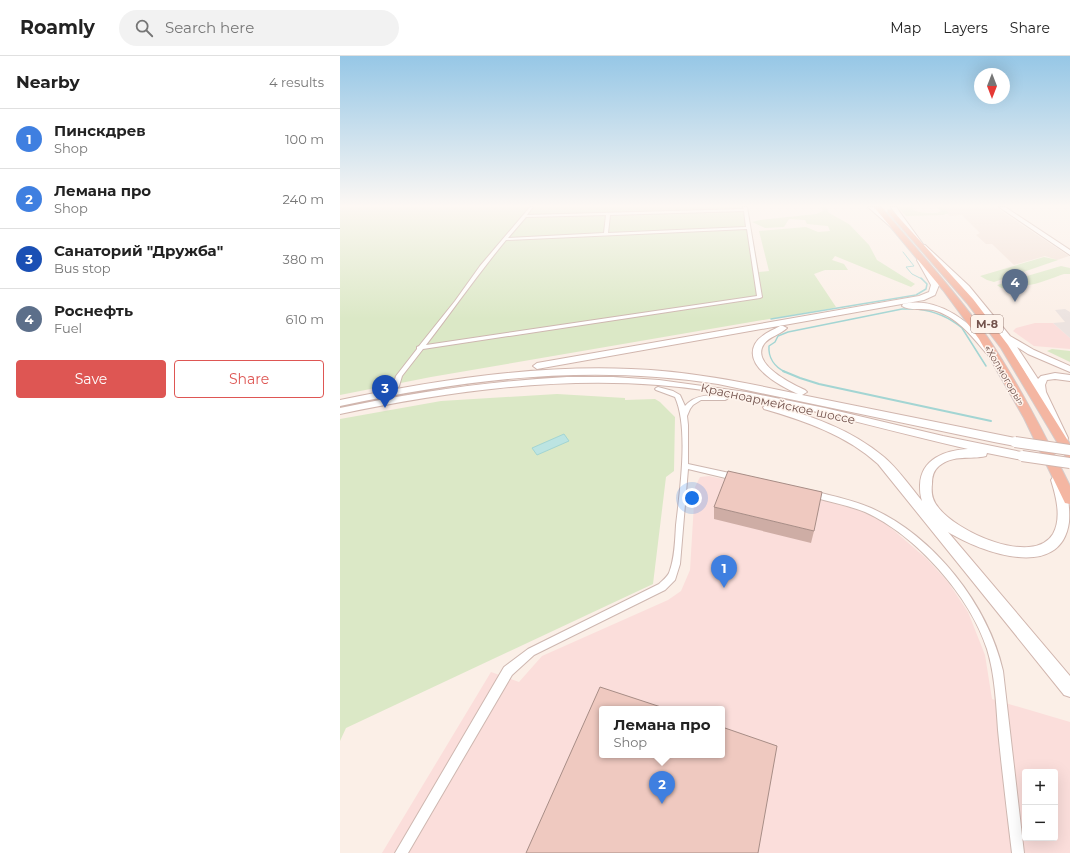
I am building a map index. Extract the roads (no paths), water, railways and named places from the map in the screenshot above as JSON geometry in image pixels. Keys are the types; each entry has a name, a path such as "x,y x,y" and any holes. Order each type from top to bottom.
{"highway":[{"name":"«Холмогоры»","path":"915,244 970,301 1004,347 1051,420 1070,453"},
{"name":"«Холмогоры»","path":"917,244 1014,387 1050,456 1070,499"}],"main road":[{"path":"1057,244 1070,253"},
{"path":"920,248 959,279 1001,329 1043,394 1070,453"},
{"path":"466,383 921,298 932,293 935,285 920,248"},
{"path":"877,414 817,397 779,382 764,370 759,362 758,348 761,341 772,332 797,325 900,306 922,307 943,311 962,321 998,362"},
{"path":"1001,329 1023,348 1070,369"},
{"name":"Красноармейское шоссе","path":"340,403 391,392 466,383 527,373 568,371 637,372 673,375 745,385 1015,442 1070,450"},
{"path":"1043,394 1040,385 1044,378 1055,376 1070,378"},
{"name":"Красноармейское шоссе","path":"340,411 429,393 466,383 499,383 568,379 634,380 669,383 738,393 984,449 1070,463"},
{"path":"466,383 555,384 658,389 725,398 913,438 984,449"},
{"path":"768,407 814,421 838,431 860,444 880,460 1070,688"},
{"path":"1020,456 985,453 960,453 946,457 934,463 927,472 925,481 926,493 931,506 942,520 959,533 978,543 998,550 1018,553 1036,552 1050,547 1059,539 1064,527 1064,512 1059,487 1050,456"}],"street":[{"path":"391,392 396,386 399,376 457,302 482,267 502,244"},
{"path":"420,348 760,298 751,244"},
{"path":"918,244 920,248"},
{"path":"401,853 508,671 531,652 662,587 672,577 676,564 686,466 683,418 682,407 678,396 658,389"},
{"path":"683,418 686,408 697,399 725,398"},
{"path":"686,466 739,478"},
{"path":"801,492 852,504 875,513 895,525 918,543 942,568 958,586 972,607 988,638 995,659 1002,704 1018,853"}],"water":[{"path":"564,434 569,441 537,455 532,448"}],"waterway":[{"path":"903,252 914,266 906,267 912,274 922,279"},
{"path":"771,319 916,295 926,289 927,284 922,279"},
{"path":"784,371 775,365 769,350 769,346 775,342 778,336 788,332 902,309 913,309"},
{"path":"917,309 941,315 962,328 986,366"},
{"path":"784,371 819,384 991,421"}],"place":[{"name":"Роснефть","path":"1015,302"},
{"name":"Санаторий \"Дружба\"","path":"385,408"},
{"name":"Пинскдрев","path":"724,588"},
{"name":"Лемана про","path":"662,804"}]}
